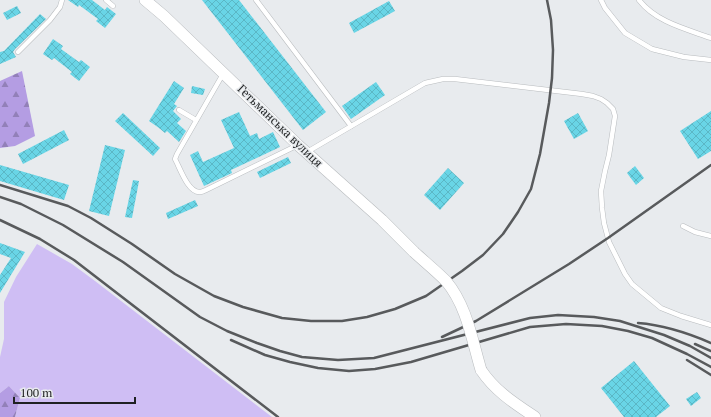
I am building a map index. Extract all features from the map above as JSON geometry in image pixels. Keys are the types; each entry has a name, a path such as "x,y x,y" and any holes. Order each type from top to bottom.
{"street":[{"name":"Гетьманська вулиця","path":"145,0 224,72 302,148 382,220 446,282 457,298 466,317 481,370 488,380 502,394 535,417"}],"lane":[{"path":"18,52 50,20 60,7 62,0"},
{"path":"106,0 113,6"},
{"path":"256,0 351,126"},
{"path":"600,0 625,33 652,49 684,57 711,60"},
{"path":"639,0 658,18 711,38"},
{"path":"224,72 175,159 189,187 196,192 206,190 351,126 425,83 442,79 455,78 582,94 601,98 608,103 615,116 609,155 604,171 601,191 604,223 609,242 616,257 632,284 661,308 711,325"},
{"path":"179,110 196,120"},
{"path":"683,226 695,232 711,236"}],"shaded area":[{"path":"37,244 72,264 272,417 15,417 20,398 9,386 0,393 0,357 4,339 4,302 16,277"}],"green space":[{"path":"22,71 35,136 15,146 0,148 0,81"},
{"path":"9,386 20,398 15,417 0,417 0,393"}],"building":[{"path":"68,0 92,0 105,10 107,7 116,14 105,28 96,21 98,19 79,5 78,7"},
{"path":"202,0 239,0 326,112 303,130"},
{"path":"389,1 395,11 354,33 349,23"},
{"path":"17,6 21,13 7,20 3,13"},
{"path":"40,14 46,19 15,49 13,52 16,57 0,64 0,52 4,51"},
{"path":"53,39 63,46 61,49 79,62 81,60 90,67 79,81 70,74 72,72 54,58 52,60 43,54"},
{"path":"174,81 184,88 174,104 177,106 173,111 181,119 177,123 186,131 179,142 167,131 165,133 149,121"},
{"path":"376,82 385,95 351,119 342,106"},
{"path":"192,86 205,89 203,95 191,93"},
{"path":"711,111 711,151 698,159 680,131"},
{"path":"239,112 250,136 257,133 259,139 273,132 280,147 231,170 232,173 204,186 190,155 198,151 203,162 234,148 221,120"},
{"path":"123,113 160,148 153,156 115,121"},
{"path":"578,113 588,131 574,139 564,121"},
{"path":"64,130 69,140 23,164 18,154"},
{"path":"105,145 125,150 109,216 89,211"},
{"path":"288,157 291,163 260,178 257,172"},
{"path":"0,165 69,185 64,200 0,181"},
{"path":"635,166 644,178 636,185 627,173"},
{"path":"448,168 464,183 440,210 424,195"},
{"path":"133,180 139,181 132,218 125,217"},
{"path":"195,200 198,206 168,219 166,213"},
{"path":"0,243 25,252 0,293 0,275 11,258 0,254"},
{"path":"634,361 670,406 656,417 624,417 601,388"},
{"path":"697,392 701,398 691,406 686,399"}],"railway":[{"path":"0,185 68,206 91,218 132,244 175,274 214,296 243,307 282,318 311,321 342,321 367,317 395,309 426,296 483,255 503,234 531,189 540,154 552,78 553,50 551,20 547,0"},
{"path":"442,337 476,321 569,264 711,165"},
{"path":"0,197 21,204 63,225 123,262 200,317 227,331 257,343 302,357 338,360 374,358 530,318 558,315 594,317 620,321 664,335 690,346 711,358"},
{"path":"0,220 40,239 74,260 278,417"},
{"path":"638,323 676,330 711,343"},
{"path":"231,340 265,355 290,362 318,368 349,371 375,369 411,362 530,327 566,324 602,326 628,331 652,338 711,367"},
{"path":"695,344 711,351"},
{"path":"687,360 711,375"}]}
